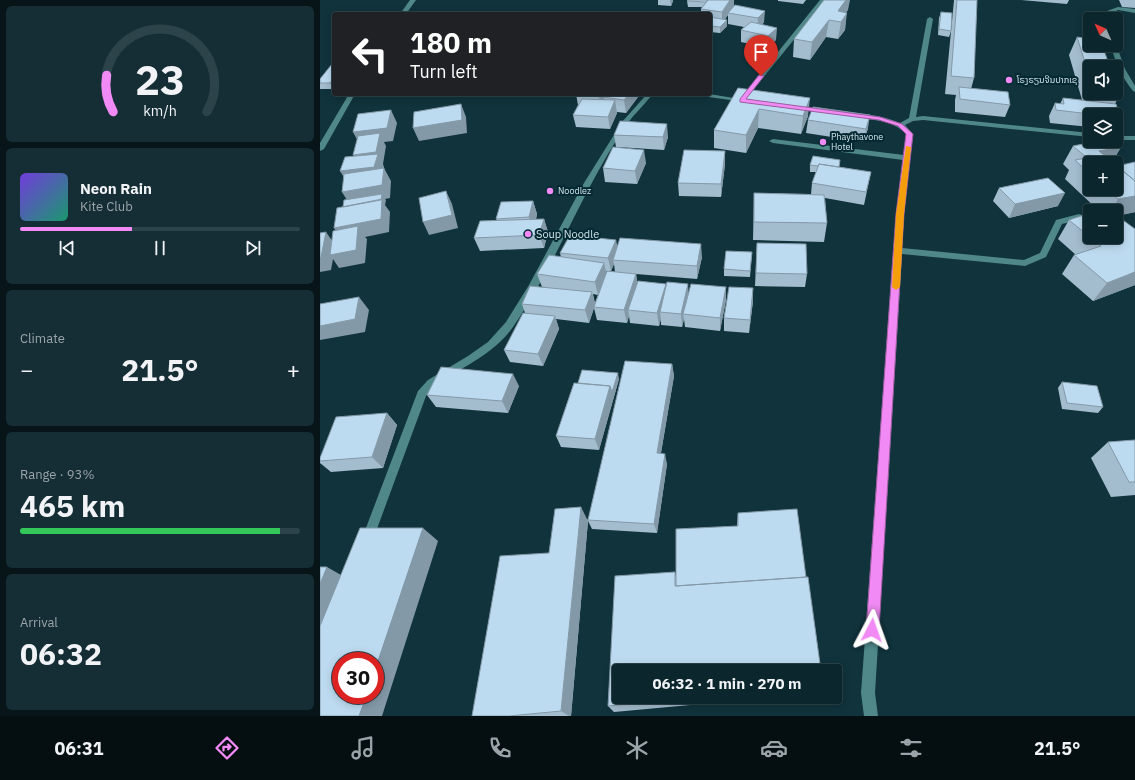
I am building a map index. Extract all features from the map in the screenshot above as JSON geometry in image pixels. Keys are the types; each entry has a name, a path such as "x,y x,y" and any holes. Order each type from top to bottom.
{"street":[{"path":"404,12 413,0"},
{"path":"742,100 823,0"},
{"path":"1109,12 1116,8 1135,11"},
{"path":"912,119 930,19"},
{"path":"1115,52 1116,59 1126,79 1135,90"},
{"path":"320,149 351,96"},
{"path":"364,551 422,394 432,383 472,359 491,345 509,325 533,286 588,183 626,122 648,96"},
{"path":"711,96 750,101"},
{"path":"849,115 880,119 900,125 910,134 900,214 868,693 871,716"},
{"path":"900,125 912,119 923,118 1083,134"},
{"path":"1123,138 1135,138"},
{"path":"773,141 907,158"},
{"path":"898,251 1025,263 1043,255 1059,222 1079,217 1083,218"}],"building":[{"path":"707,0 706,2 687,1"},
{"path":"708,0 730,0 722,12 701,9"},
{"path":"824,0 846,0 838,11 847,13 841,22 829,20 812,42 794,39"},
{"path":"957,0 977,0 974,78 951,76"},
{"path":"735,5 765,11 758,18 728,13"},
{"path":"941,12 952,13 951,31 939,29"},
{"path":"712,17 727,20 720,27 712,26"},
{"path":"751,22 777,28 768,36 741,30"},
{"path":"1077,37 1083,38 1083,52 1105,52 1107,60 1084,60"},
{"path":"332,64 332,80 330,83 320,83 320,79"},
{"path":"959,87 1008,92 1010,105 960,99"},
{"path":"738,88 810,98 803,116 759,109 746,135 714,130"},
{"path":"605,96 627,96 624,100 604,97"},
{"path":"1063,98 1116,104 1117,108 1083,108 1083,113 1056,110 1055,103 1064,104"},
{"path":"582,99 615,100 608,117 573,115"},
{"path":"461,104 462,120 413,128 414,112"},
{"path":"813,107 870,115 866,129 808,120"},
{"path":"391,110 387,128 353,132 358,114"},
{"path":"620,121 667,124 663,137 614,135"},
{"path":"380,133 376,152 353,155 358,136"},
{"path":"1083,144 1083,148 1116,148 1099,151 1105,156 1085,156 1073,146"},
{"path":"613,147 644,150 635,171 603,168"},
{"path":"684,150 725,151 721,184 678,183"},
{"path":"378,154 374,167 340,171 345,157"},
{"path":"813,156 840,160 839,167 819,164 818,166 810,165"},
{"path":"1083,159 1083,167 1075,160"},
{"path":"1135,162 1135,181 1123,171 1123,165"},
{"path":"819,164 871,172 866,192 812,183"},
{"path":"384,168 382,185 342,192 344,174"},
{"path":"1123,171 1135,181 1135,196 1118,199 1115,196 1123,196"},
{"path":"1048,178 1065,193 1015,204 999,188"},
{"path":"446,191 452,215 423,222 419,198"},
{"path":"754,193 824,195 827,223 754,222"},
{"path":"382,194 381,200 343,207 344,200"},
{"path":"382,199 381,219 334,228 337,208"},
{"path":"533,201 529,217 496,219 501,202"},
{"path":"1083,215 1083,231 1069,220"},
{"path":"544,219 539,235 474,238 480,221"},
{"path":"1123,220 1135,229 1135,272 1107,283 1074,255 1101,246 1099,244 1123,244"},
{"path":"358,226 356,250 330,255 333,231"},
{"path":"326,232 321,257 320,258 320,233"},
{"path":"570,235 616,240 608,258 560,253"},
{"path":"620,238 701,244 697,266 613,260"},
{"path":"757,243 806,244 807,274 756,273"},
{"path":"726,251 752,252 750,271 724,269"},
{"path":"549,255 604,263 595,282 537,274"},
{"path":"607,271 636,274 624,310 594,307"},
{"path":"638,281 666,284 657,313 628,310"},
{"path":"667,282 688,284 681,314 660,312"},
{"path":"691,284 726,287 720,318 683,314"},
{"path":"530,286 592,292 585,310 522,304"},
{"path":"729,287 753,288 750,320 724,318"},
{"path":"359,297 355,319 320,326 320,304"},
{"path":"523,313 555,316 538,354 504,350"},
{"path":"625,361 672,364 657,453 665,454 654,524 588,520"},
{"path":"441,367 513,374 502,401 427,395"},
{"path":"582,370 618,373 612,392 610,386 578,383"},
{"path":"1062,382 1097,386 1103,407 1067,403"},
{"path":"574,383 610,386 595,439 556,436"},
{"path":"387,413 372,457 320,461 336,417"},
{"path":"1135,440 1135,482 1129,482 1108,442"},
{"path":"581,507 561,711 509,716 472,716 500,556 549,553 555,509"},
{"path":"797,509 806,577 676,586 676,529 738,526 738,513"},
{"path":"360,528 423,528 381,652 332,652 332,704 364,704 359,716 320,716 320,626"},
{"path":"320,567 327,567 320,584"},
{"path":"675,572 675,586 808,577 820,664 612,664 612,704 631,704 608,706 615,576"}],"slow traffic":[{"path":"896,287 900,214 908,147"}],"place":[{"name":"ໂຮງຮຽນຈີນປາກເຊ","path":"1009,80"},
{"name":"Phaythavone Hotel","path":"823,142"},
{"name":"Noodlez","path":"550,191"},
{"name":"Soup Noodle","path":"528,234"}],"route":[{"path":"761,76 742,100 880,119 900,125 910,134 900,214 895,313 872,630"}]}
